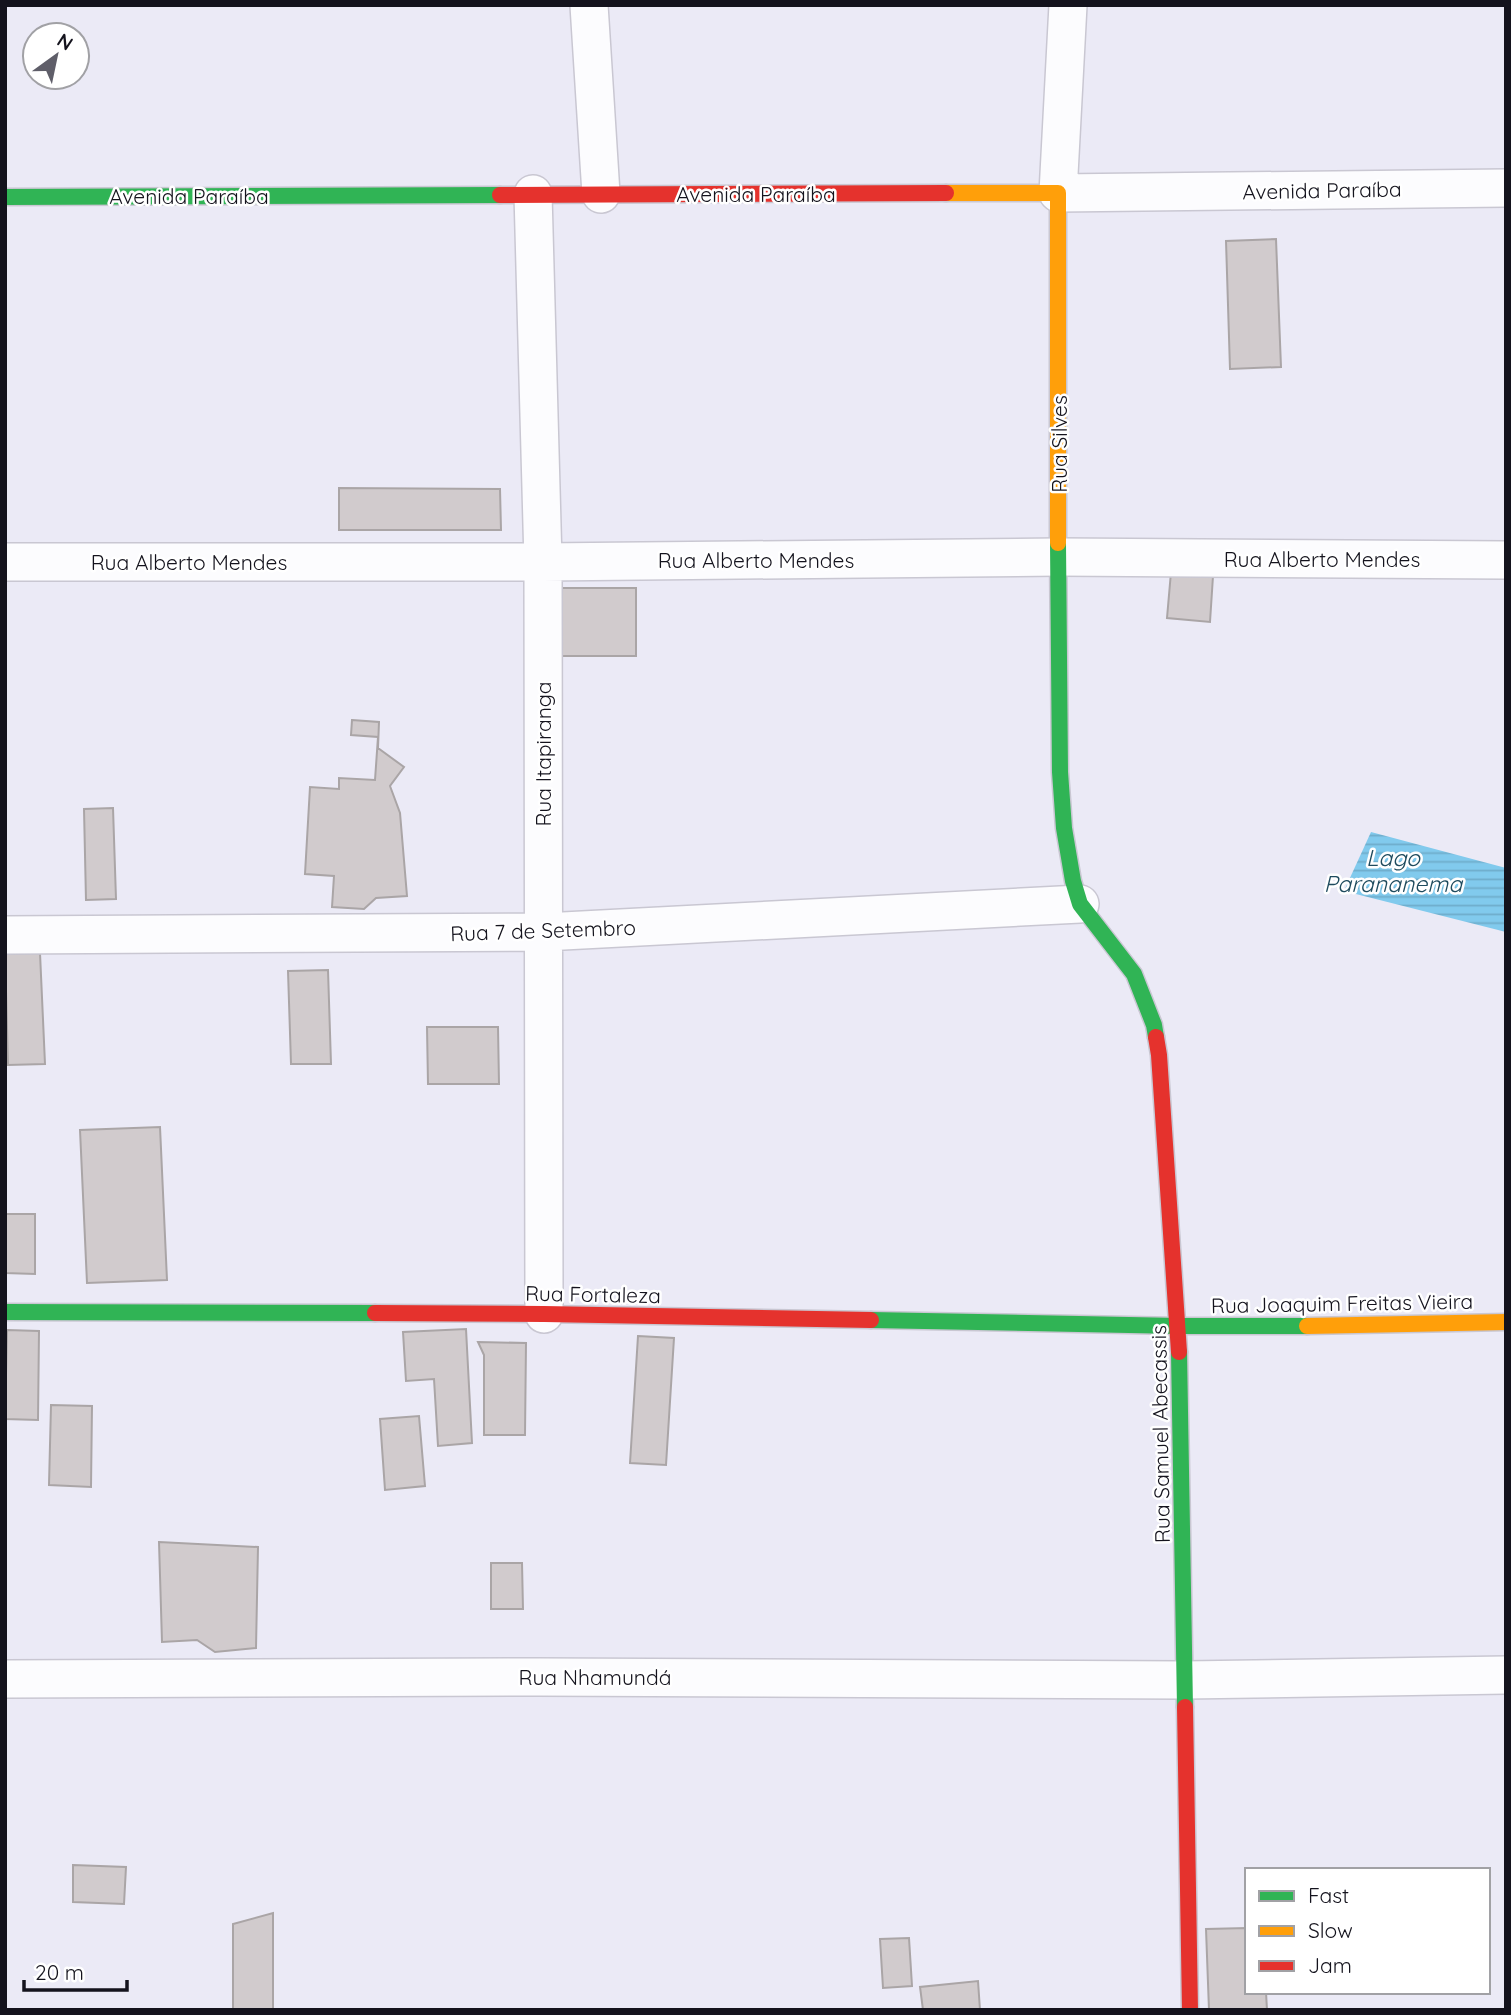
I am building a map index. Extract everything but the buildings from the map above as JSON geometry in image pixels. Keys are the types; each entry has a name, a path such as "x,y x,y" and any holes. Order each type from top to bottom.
{"street":[{"path":"589,5 601,194"},
{"name":"Rua Silves","path":"1068,5 1058,193 1058,684 1064,828 1077,893"},
{"name":"Avenida Paraíba","path":"5,197 1058,193 1506,188"},
{"name":"Rua Itapiranga","path":"533,194 543,562 544,1314"},
{"name":"Rua Alberto Mendes","path":"5,562 543,562 1059,557 1506,560"},
{"name":"Rua 7 de Setembro","path":"5,935 544,932 1077,893"},
{"name":"Rua Samuel Abecassis","path":"1077,893 1134,974 1154,1025 1159,1055 1179,1325 1190,2010"},
{"name":"Rua Fortaleza","path":"5,1312 544,1314 1179,1325"},
{"name":"Rua Joaquim Freitas Vieira","path":"1179,1325 1327,1326 1506,1322"},
{"name":"Rua Nhamundá","path":"5,1679 565,1677 1185,1680 1506,1675"}],"water":[{"name":"Lago Parananema","path":"1371,832 1506,868 1506,932 1344,891"}],"traffic: fast":[{"path":"5,197 500,195"},
{"path":"1058,543 1060,772 1064,828 1073,881 1080,904 1134,974 1156,1037"},
{"path":"5,1312 375,1313"},
{"path":"871,1320 1307,1326"},
{"path":"1179,1352 1185,1707"}],"traffic: slow":[{"path":"946,193 1058,193 1058,543"},
{"path":"1307,1326 1506,1322"}],"traffic: jam":[{"path":"500,195 946,193"},
{"path":"1156,1037 1179,1352"},
{"path":"375,1313 871,1320"},
{"path":"1185,1707 1190,2010"}]}
